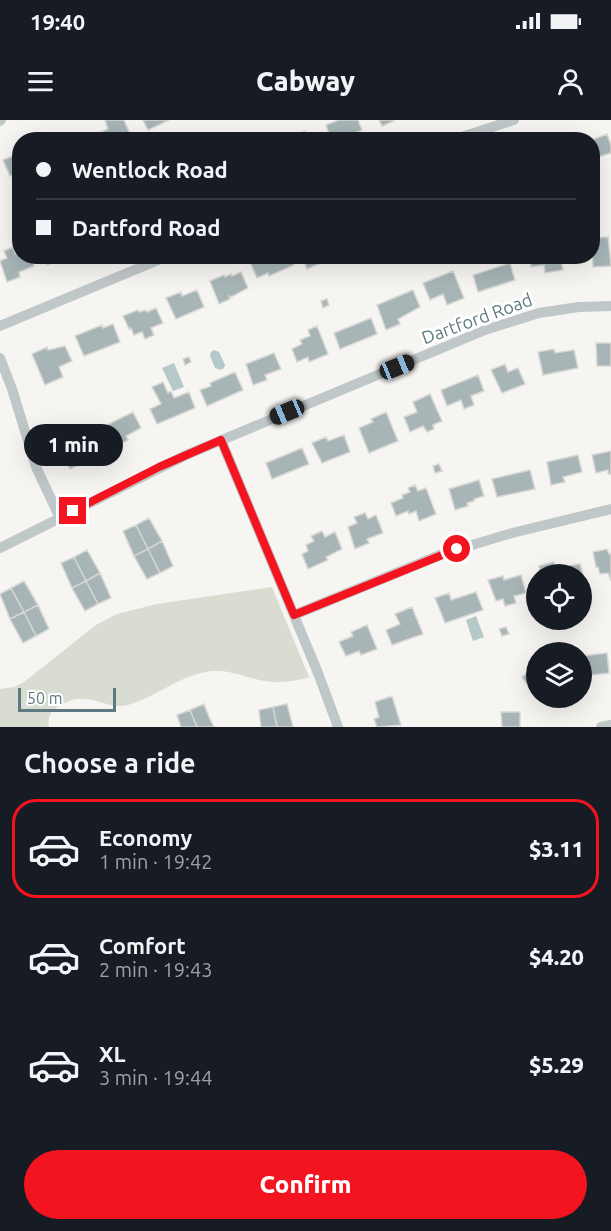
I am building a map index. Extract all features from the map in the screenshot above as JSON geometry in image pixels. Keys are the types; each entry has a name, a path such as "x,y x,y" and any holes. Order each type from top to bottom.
{"street":[{"path":"477,132 514,120"},
{"path":"0,326 149,264"},
{"name":"Dartford Road","path":"0,548 159,467 513,321 555,310 611,306"},
{"path":"0,358 36,467 60,518"},
{"path":"221,440 338,727"},
{"path":"294,615 451,551 512,533 611,509"},
{"path":"601,727 611,725"}],"shaded area":[{"path":"214,350 219,352 225,365 221,370 215,368 210,356"},
{"path":"174,363 184,387 173,391 162,368"},
{"path":"272,587 309,677 272,682 225,671 214,671 191,676 128,705 116,706 89,699 71,700 52,711 49,717 49,727 0,727 0,689 14,687 24,682 96,625 117,614 157,604"},
{"path":"476,616 484,637 473,641 466,620"}],"building":[{"path":"105,120 124,120 129,132 102,132 108,129"},
{"path":"143,120 169,120 148,130"},
{"path":"339,120 358,120 362,130 328,132 326,125"},
{"path":"379,120 394,120 394,121 382,126"},
{"path":"607,134 611,153 600,156 600,137"},
{"path":"12,156 12,175 10,176 3,160"},
{"path":"608,237 611,266 593,267 593,264 600,264 600,238"},
{"path":"12,247 12,264 33,264 34,266 19,272 20,277 7,282 0,261 7,258 4,251"},
{"path":"251,264 294,265 269,276 268,273 257,278"},
{"path":"305,264 319,264 307,269"},
{"path":"510,264 515,280 478,292 473,275"},
{"path":"530,264 562,264 563,270 545,273 544,265 531,267"},
{"path":"453,271 464,298 447,305 443,294 430,300 423,283"},
{"path":"241,272 248,288 229,296 230,299 219,304 210,281 224,275 225,277 231,274 232,276"},
{"path":"197,290 204,307 176,319 166,298 181,292 182,296"},
{"path":"413,290 420,307 398,319 400,324 386,330 377,305"},
{"path":"327,299 329,305 323,308 321,301"},
{"path":"156,308 163,323 151,328 154,335 145,339 142,332 134,335 123,316 138,310 147,312"},
{"path":"371,318 377,334 340,349 334,333"},
{"path":"113,324 120,342 84,356 75,336 102,325 103,328"},
{"path":"317,326 328,354 309,362 308,357 297,362 292,349 302,344 300,340 310,336 308,330"},
{"path":"596,343 611,343 611,366 597,366"},
{"path":"65,346 72,361 59,367 63,377 45,385 32,354 47,347 48,350"},
{"path":"554,349 555,353 574,350 578,368 543,375 538,352"},
{"path":"274,353 281,369 265,375 267,380 253,385 246,364"},
{"path":"189,357 191,362 185,365 183,359"},
{"path":"505,364 508,372 518,368 525,384 502,393 491,370"},
{"path":"235,372 243,390 207,406 200,390"},
{"path":"478,375 484,391 471,396 474,405 464,409 461,400 447,406 441,390"},
{"path":"163,382 168,393 171,391 174,398 189,392 195,408 157,424 150,409 161,404 152,387"},
{"path":"430,394 442,421 433,425 434,429 427,432 423,426 410,432 404,417 417,412 413,402"},
{"path":"133,412 141,428 126,436 128,440 115,447 105,426"},
{"path":"386,412 398,441 369,453 359,428 373,422 371,419"},
{"path":"80,431 83,437 94,431 100,444 82,452 87,461 70,469 58,445"},
{"path":"54,433 57,439 51,441 48,435"},
{"path":"344,435 350,452 322,463 312,443 326,437 328,441"},
{"path":"302,448 309,464 272,479 266,463"},
{"path":"611,451 611,474 608,474 608,470 596,473 592,455"},
{"path":"578,455 582,472 563,477 565,482 551,485 547,462"},
{"path":"439,464 442,471 435,473 433,466"},
{"path":"530,470 535,489 497,497 492,479"},
{"path":"479,480 484,496 467,503 468,506 455,510 449,489"},
{"path":"415,485 418,491 426,488 436,514 419,521 416,511 409,514 408,511 396,516 391,503 403,498 402,495 410,492 408,488"},
{"path":"365,513 368,519 376,515 383,533 367,539 369,543 355,549 348,527 357,523 354,517"},
{"path":"149,518 162,541 148,549 136,525"},
{"path":"136,525 148,549 134,556 123,531"},
{"path":"322,531 325,537 335,532 342,549 326,557 328,560 308,569 302,554 308,551 306,545 314,541 311,536"},
{"path":"162,541 173,566 160,573 148,549"},
{"path":"148,549 160,573 147,579 134,556"},
{"path":"607,549 609,554 611,553 611,581 608,573 600,574 593,552"},
{"path":"87,550 100,573 86,581 74,557"},
{"path":"74,557 86,581 72,588 61,563"},
{"path":"100,573 111,598 98,604 86,581"},
{"path":"521,575 526,593 514,596 516,603 505,606 503,599 496,601 488,580 503,576 504,580"},
{"path":"24,581 38,605 24,612 11,588"},
{"path":"86,581 98,604 85,611 72,588"},
{"path":"11,588 24,612 10,619 0,594"},
{"path":"476,592 483,610 445,623 435,598 449,593 451,600"},
{"path":"38,605 49,629 36,636 24,612"},
{"path":"412,607 423,634 392,645 386,630 400,624 395,614"},
{"path":"24,612 36,636 23,643 10,619"},
{"path":"367,625 377,649 361,655 359,651 346,656 339,642 353,636 351,632"},
{"path":"506,627 509,634 502,636 499,629"},
{"path":"607,653 609,673 592,675 592,655"},
{"path":"392,696 401,725 377,727 374,719 379,717 375,702"},
{"path":"204,704 214,727 197,727 190,710"},
{"path":"287,704 293,727 277,727 273,707"},
{"path":"273,707 277,727 261,727 259,710"},
{"path":"190,710 197,727 181,727 177,715"},
{"path":"501,712 520,712 520,727 502,727"}],"route":[{"path":"73,511 159,467 221,440 294,615 457,549"}]}
